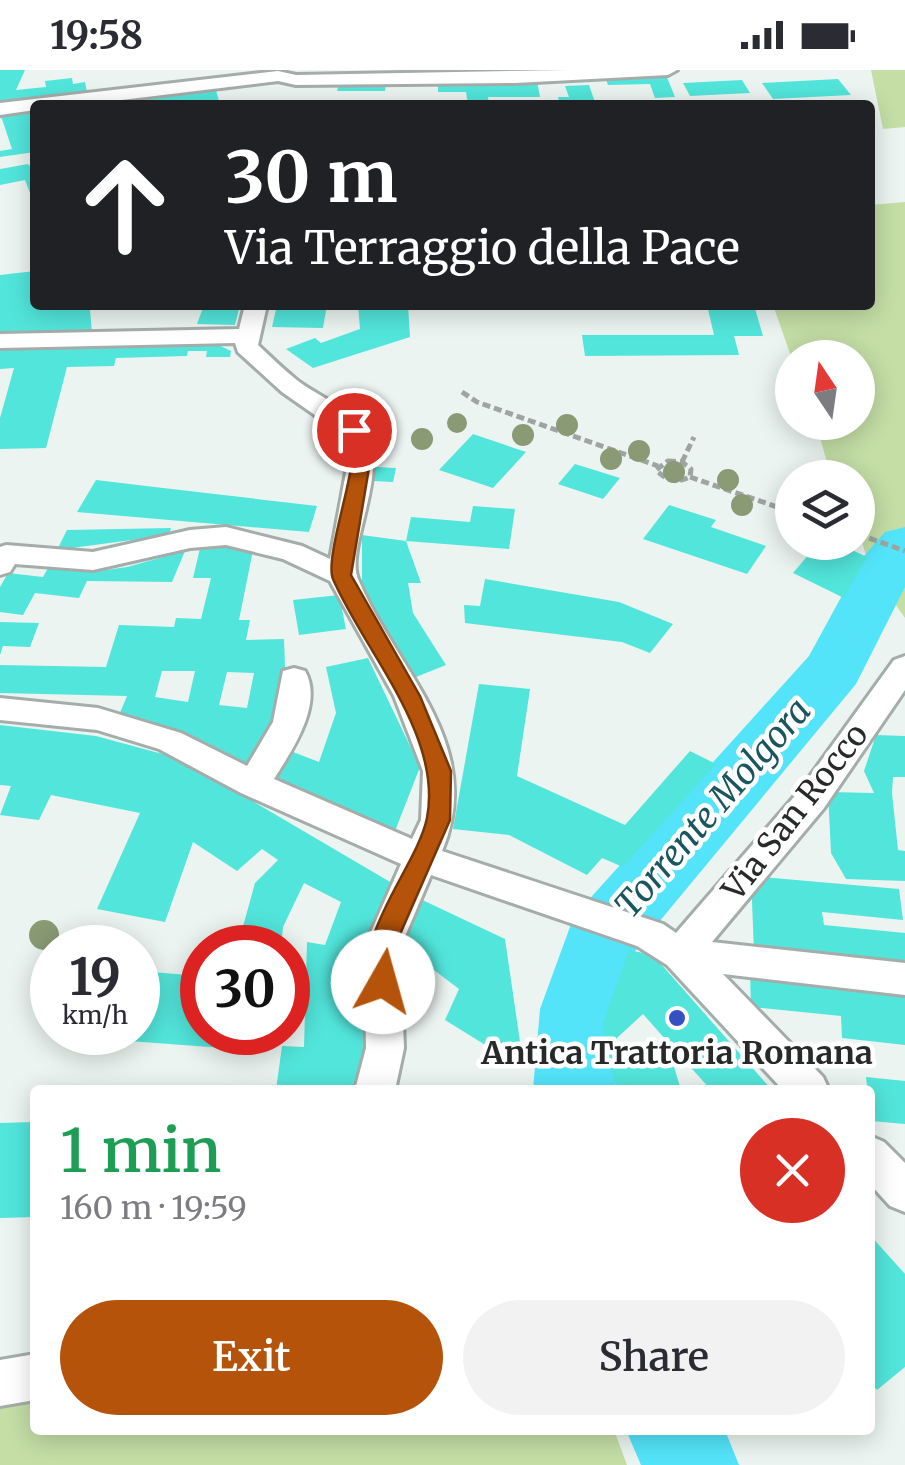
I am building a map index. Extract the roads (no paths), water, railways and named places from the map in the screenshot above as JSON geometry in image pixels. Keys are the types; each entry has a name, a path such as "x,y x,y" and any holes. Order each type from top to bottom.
{"street":[{"path":"76,100 278,76 299,82 515,78 668,70"},
{"path":"0,109 30,105"},
{"path":"255,310 246,347 292,387 354,430 362,456 341,575"},
{"path":"0,341 247,336"},
{"path":"0,566 6,554 92,562 190,539 226,536 292,552 341,575 409,696 440,771 438,820 382,948 385,1048 376,1085"},
{"name":"Via San Rocco","path":"665,945 812,799 905,666"},
{"path":"253,784 286,734 296,696 294,680"},
{"path":"0,709 98,718 170,741 253,784 422,858 665,945 905,980"},
{"path":"665,945 804,1085"},
{"path":"875,1160 905,1192"},
{"path":"0,1383 30,1378"}],"waterway":[{"name":"Torrente Molgora","path":"574,1085 579,1009 601,938 834,669 884,570 905,545"},
{"name":"Torrente Molgora","path":"677,1435 690,1465"}],"place":[{"name":"Antica Trattoria Romana","path":"677,1018"}]}
